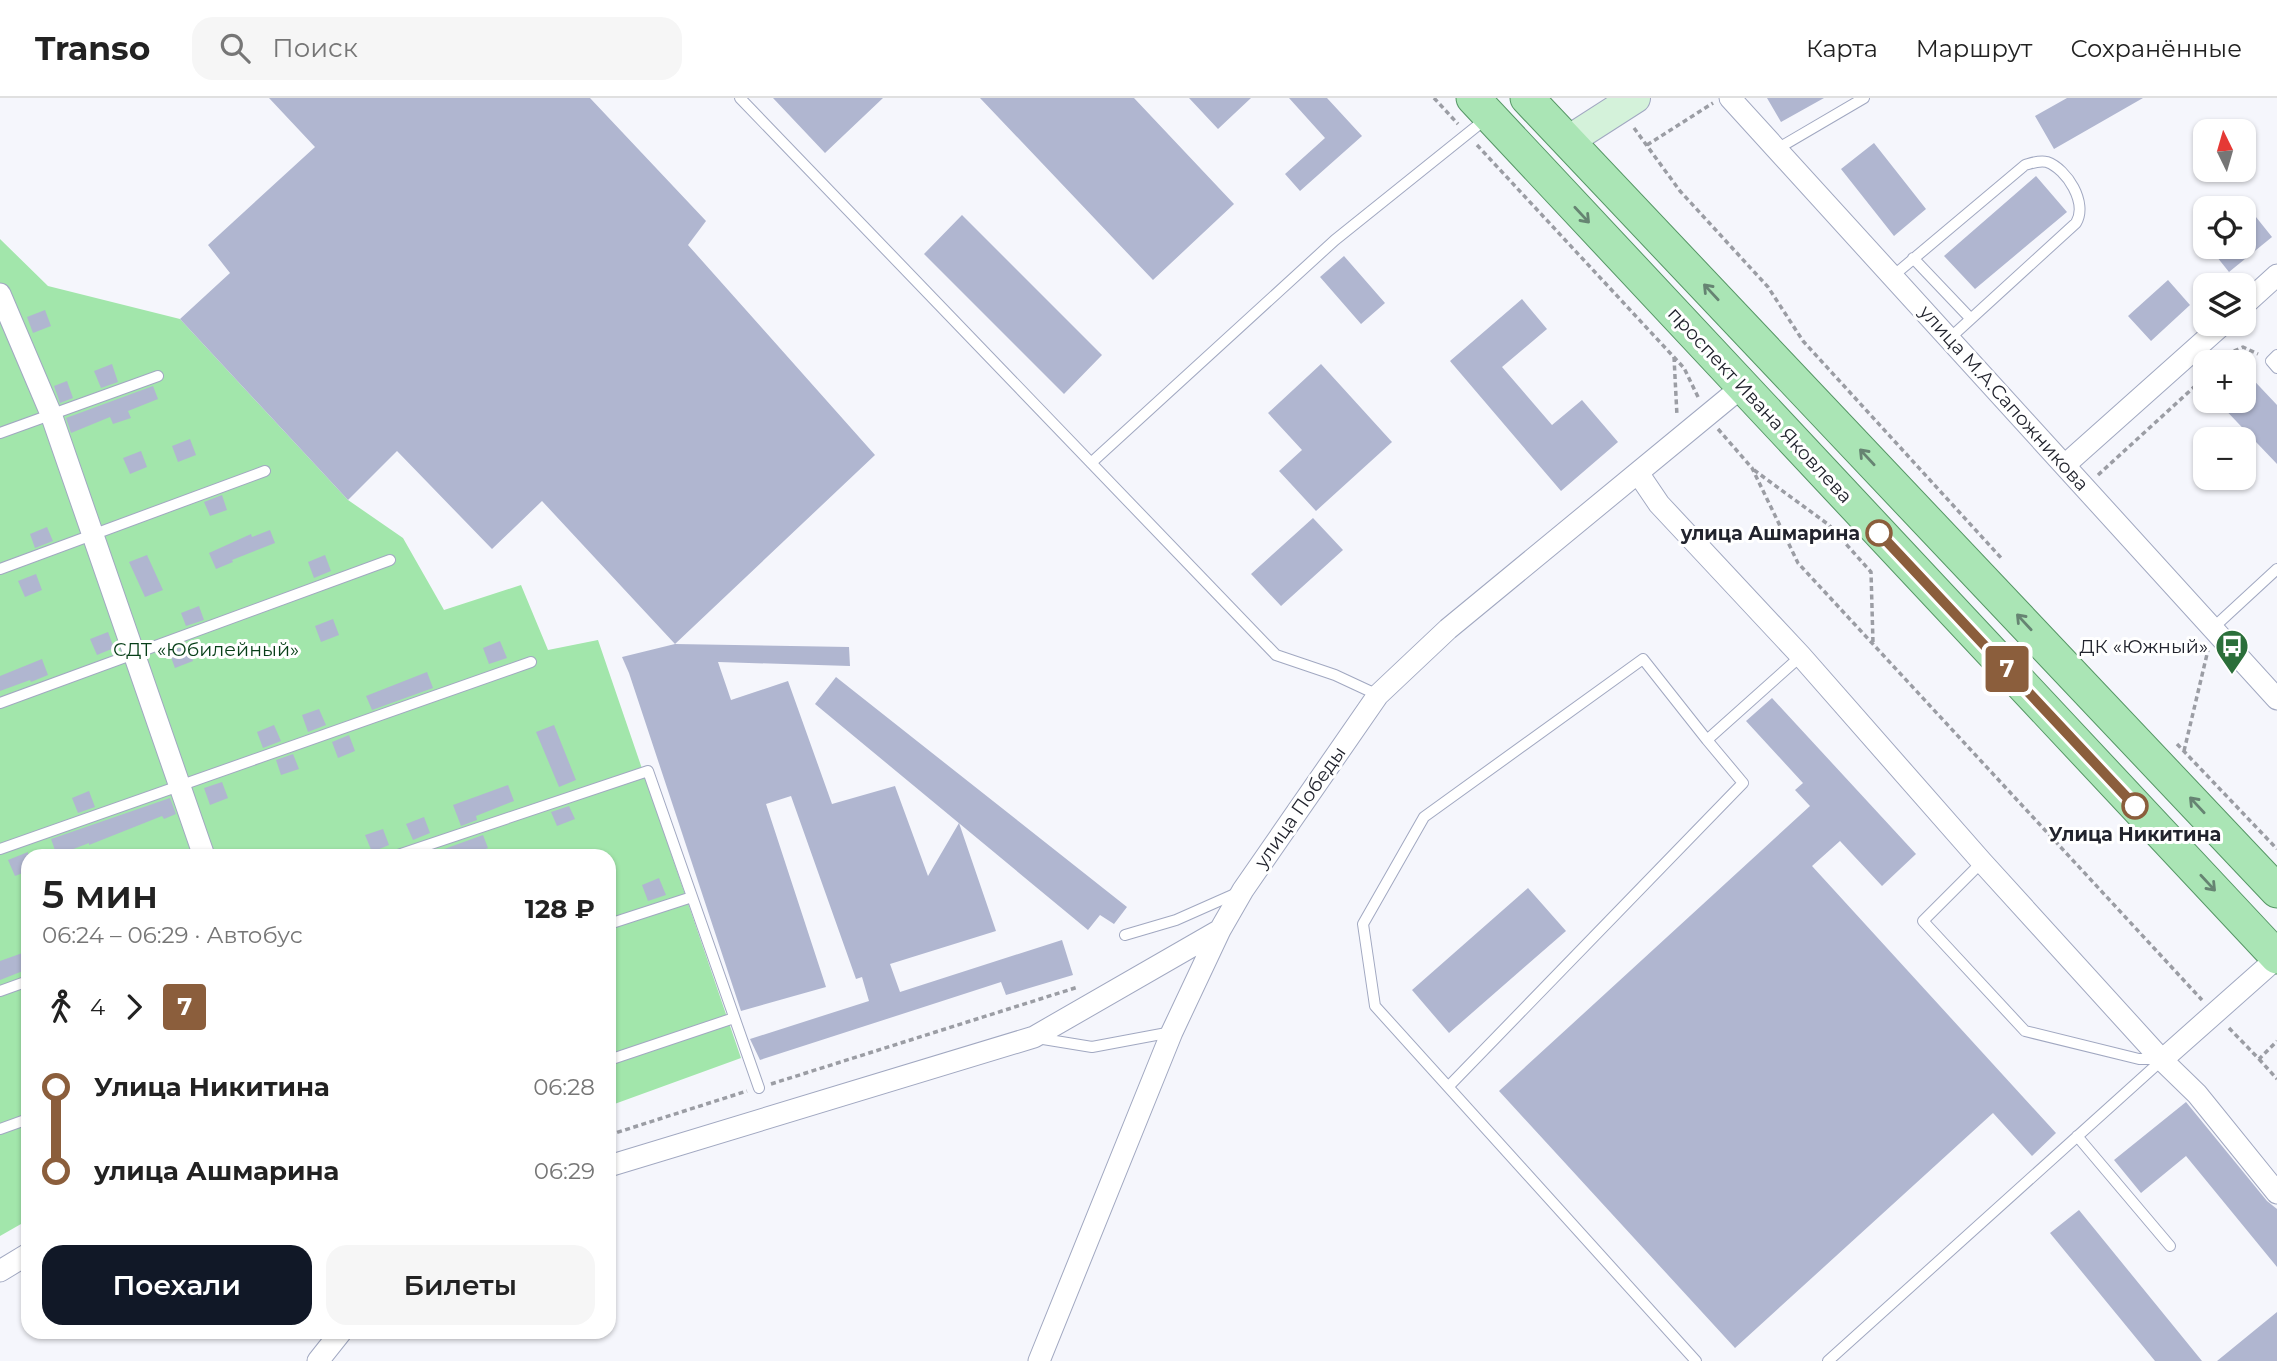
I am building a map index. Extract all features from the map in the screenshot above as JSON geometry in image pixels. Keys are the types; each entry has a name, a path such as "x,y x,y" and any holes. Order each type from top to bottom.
{"main road":[{"path":"1527,98 2277,891"},
{"path":"1535,166 1568,141 1634,112"},
{"name":"проспект Ивана Яковлева","path":"1477,116 1535,166 2277,958"}],"street":[{"name":"улица М.А.Сапожникова","path":"1730,98 2066,464 2277,699"},
{"path":"2256,294 2277,275"},
{"path":"1,299 51,414 202,849"},
{"path":"2066,464 2210,336"},
{"name":"улица Победы","path":"1039,1361 1172,1031 1220,930 1243,890 1378,695 1448,629 1743,386"},
{"path":"1638,472 1659,504 1801,656 1982,862 2162,1060 2197,1094 2277,1193"},
{"path":"616,1164 1034,1037 1220,930"},
{"path":"2162,1060 2277,958"},
{"path":"0,1271 21,1258"},
{"path":"318,1361 335,1339"}],"lane":[{"path":"740,98 1276,655 1335,675 1378,695"},
{"path":"1777,149 1864,98"},
{"path":"1091,463 1335,240 1477,116"},
{"path":"1893,275 2025,166 2040,161 2054,166 2079,197 2079,219 1950,338"},
{"path":"1913,258 1971,319"},
{"path":"0,433 158,376"},
{"path":"0,569 265,471"},
{"path":"0,703 390,560"},
{"path":"2213,628 2277,569"},
{"path":"1707,740 1801,656"},
{"path":"1449,1086 1743,783 1643,659 1424,817 1363,924 1375,1006 1696,1361"},
{"path":"0,849 531,662"},
{"path":"416,849 648,771 759,1088"},
{"path":"1982,862 1923,921 2025,1031 2140,1059 2162,1060"},
{"path":"1125,935 1176,920 1243,890"},
{"path":"616,923 692,897"},
{"path":"0,991 21,984"},
{"path":"616,1058 734,1018"},
{"path":"1034,1037 1092,1047 1172,1031"},
{"path":"1828,1361 2162,1060"},
{"path":"0,1129 21,1122"},
{"path":"2077,1136 2170,1247"}],"path":[{"path":"1434,98 1477,116 1684,368 1704,410"},
{"path":"1647,145 1722,98"},
{"path":"1634,112 1647,145 1680,191 1768,287 1803,341 2007,564"},
{"path":"2256,353 2275,361"},
{"path":"1674,356 1678,439"},
{"path":"2098,475 2193,388"},
{"path":"1717,427 1752,468 1829,525 1871,572 1873,645"},
{"path":"1752,468 1798,562 2277,1079"},
{"path":"2183,751 2213,628"},
{"path":"2174,741 2277,849"},
{"path":"616,1133 1078,987 1121,987"},
{"path":"2259,1059 2277,1041"}],"green space":[{"name":"СДТ «Юбилейный»","path":"0,239 48,286 180,319 348,500 403,538 444,610 521,585 548,650 598,640 741,1058 616,1103 616,849 21,849 21,1224 0,1236"}],"building":[{"path":"269,98 590,98 706,221 688,245 875,455 675,644 542,501 492,549 397,451 348,500 180,319 230,273 208,245 315,147"},
{"path":"773,98 883,98 825,153"},
{"path":"980,98 1134,98 1234,204 1153,280"},
{"path":"1189,98 1251,98 1218,129"},
{"path":"1289,98 1327,98 1362,136 1300,191 1285,174 1325,138"},
{"path":"1767,98 1824,98 1781,122"},
{"path":"2067,98 2143,98 2054,149 2035,116"},
{"path":"1874,143 1926,209 1894,236 1841,169"},
{"path":"2036,176 2067,212 1975,289 1944,256"},
{"path":"962,215 1102,355 1064,394 924,254"},
{"path":"2256,217 2272,237 2256,250"},
{"path":"1344,256 1385,303 1361,324 1320,277"},
{"path":"2219,259 2245,259 2229,272"},
{"path":"2168,280 2190,305 2151,341 2128,316"},
{"path":"1522,299 1547,329 1502,367 1552,425 1582,400 1618,442 1561,491 1450,361"},
{"path":"45,310 51,326 33,333 27,317"},
{"path":"112,364 118,382 101,388 94,371"},
{"path":"1321,364 1392,442 1316,511 1279,471 1302,450 1268,413"},
{"path":"67,381 73,398 60,403 54,386"},
{"path":"2256,383 2277,405 2277,464 2256,442 2256,427 2242,427 2228,413 2256,413"},
{"path":"153,386 158,399 128,411 131,418 113,424 110,417 71,433 66,418"},
{"path":"190,439 196,455 178,462 172,446"},
{"path":"141,451 147,467 130,474 123,458"},
{"path":"222,495 227,510 210,516 204,502"},
{"path":"1313,518 1343,550 1281,606 1251,574"},
{"path":"47,527 53,541 35,548 30,534"},
{"path":"270,530 275,543 216,569 209,553 251,534 252,537"},
{"path":"147,555 163,590 145,597 129,562"},
{"path":"325,555 331,571 314,578 308,562"},
{"path":"36,574 42,590 25,597 18,581"},
{"path":"199,606 204,620 186,626 181,613"},
{"path":"333,619 339,635 321,642 315,626"},
{"path":"108,632 114,648 97,655 90,639"},
{"path":"500,641 507,658 489,664 483,648"},
{"path":"675,644 849,647 850,666 718,662 731,700 788,681 832,804 895,786 928,876 959,823 996,931 890,964 900,992 1062,940 1073,975 1006,995 1001,982 760,1060 750,1039 869,1001 862,977 856,979 791,796 766,804 826,987 741,1011 622,657"},
{"path":"186,645 193,661 175,668 169,652"},
{"path":"42,659 48,675 0,691 0,676"},
{"path":"427,672 433,688 372,710 366,696"},
{"path":"836,677 1127,907 1114,924 1100,915 1088,930 815,704"},
{"path":"1772,698 1916,854 1882,886 1840,841 1812,866 2056,1133 2032,1156 1993,1113 1735,1348 1499,1091 1810,806 1795,790 1803,783 1746,721"},
{"path":"319,709 326,725 308,732 302,715"},
{"path":"274,725 281,741 263,748 257,732"},
{"path":"554,725 576,780 559,787 536,732"},
{"path":"349,735 355,751 338,758 332,742"},
{"path":"293,754 299,769 281,775 276,760"},
{"path":"222,782 228,798 210,805 204,788"},
{"path":"508,785 514,801 476,816 477,820 461,826 453,805"},
{"path":"89,791 95,807 78,813 72,798"},
{"path":"170,798 176,814 164,819 162,816 73,849 55,849 51,839"},
{"path":"569,806 575,819 557,826 551,812"},
{"path":"424,817 430,833 413,840 406,824"},
{"path":"383,829 389,845 371,849 365,835"},
{"path":"483,835 488,848 485,849 444,849"},
{"path":"21,855 21,874 15,876 8,860"},
{"path":"659,878 666,895 648,901 642,885"},
{"path":"1528,888 1566,931 1449,1033 1412,990"},
{"path":"21,954 21,972 0,980 0,961"},
{"path":"2186,1102 2267,1201 2277,1209 2277,1267 2186,1156 2141,1193 2114,1160"},
{"path":"2079,1210 2202,1361 2155,1361 2050,1233"},
{"path":"2277,1312 2277,1361 2217,1361"}],"bus line":[{"name":"7","path":"1879,533 2135,806"}],"place":[{"name":"улица Ашмарина","path":"1879,533"},
{"name":"ДК «Южный»","path":"2232,676"},
{"name":"Улица Никитина","path":"2135,806"}]}
